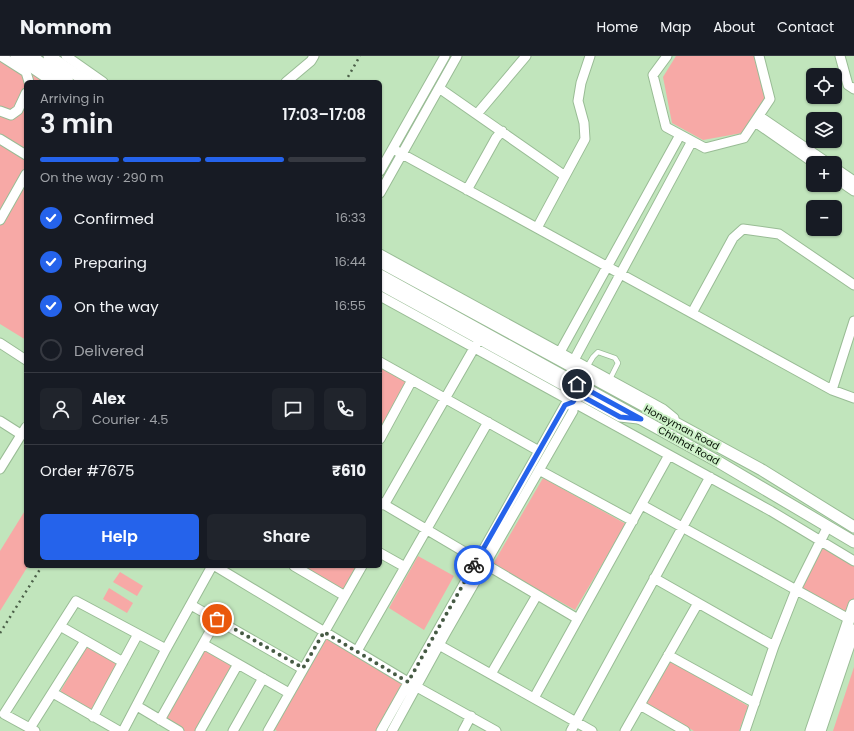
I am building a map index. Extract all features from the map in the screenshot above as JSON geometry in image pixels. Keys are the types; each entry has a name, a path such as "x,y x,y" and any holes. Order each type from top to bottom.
{"street":[{"path":"1,56 26,72 28,80"},
{"path":"16,56 51,80"},
{"path":"49,56 84,80"},
{"path":"66,56 100,80"},
{"path":"288,80 311,61 314,56"},
{"path":"382,168 445,56"},
{"path":"382,189 457,56"},
{"path":"477,114 526,56"},
{"path":"537,228 585,139 584,122 578,101 581,83 590,56"},
{"path":"666,56 654,75 666,127 704,148 744,138 770,99 760,56"},
{"path":"840,56 848,85 854,89"},
{"path":"32,57 65,80"},
{"path":"439,88 565,176"},
{"path":"0,111 11,116 18,110 24,97"},
{"path":"757,119 806,157"},
{"path":"757,119 817,156"},
{"path":"467,190 502,131"},
{"path":"560,352 680,135"},
{"path":"0,139 24,154"},
{"path":"574,360 692,141"},
{"path":"393,149 832,390 854,398"},
{"path":"842,173 854,181"},
{"path":"0,220 24,178"},
{"path":"842,183 854,191"},
{"path":"692,313 733,238 743,229 780,234 854,285"},
{"path":"382,255 663,409 686,429"},
{"path":"382,263 503,336"},
{"path":"382,276 503,336"},
{"path":"382,286 620,417 641,419"},
{"path":"382,297 771,511 854,561"},
{"path":"832,390 854,321"},
{"name":"Chinhat Road","path":"503,336 641,419 854,542"},
{"name":"Honeyman Road","path":"503,336 686,429 762,470 854,527"},
{"path":"479,339 446,399 382,504 578,619"},
{"path":"0,343 24,359"},
{"path":"382,363 539,451"},
{"path":"382,435 412,380"},
{"path":"382,731 408,682 539,470 573,411 573,402 578,394"},
{"path":"382,731 394,728 439,645 539,451 565,405 573,402"},
{"path":"620,417 625,431"},
{"path":"0,421 24,431 0,469"},
{"path":"357,651 488,422"},
{"path":"534,698 669,455"},
{"path":"539,470 633,521"},
{"path":"571,731 575,721 710,477"},
{"path":"642,505 849,619"},
{"path":"745,731 774,646 796,590 822,542 828,526"},
{"path":"382,554 405,567"},
{"path":"123,731 166,649 213,568"},
{"path":"217,568 408,682 496,731"},
{"path":"297,568 345,596"},
{"path":"268,731 361,568"},
{"path":"654,578 774,646"},
{"path":"491,674 537,595"},
{"path":"85,641 53,693 33,730 4,714 76,601 166,649"},
{"path":"625,731 698,603"},
{"path":"191,605 303,668"},
{"path":"811,731 854,605"},
{"path":"160,720 217,619"},
{"path":"60,626 123,662"},
{"path":"820,731 854,630"},
{"path":"93,717 138,634"},
{"path":"203,644 290,693"},
{"path":"439,645 592,731"},
{"path":"668,655 755,703"},
{"path":"200,731 238,664"},
{"path":"233,731 263,678"},
{"path":"53,693 119,731"},
{"path":"640,705 685,731"},
{"path":"137,706 179,731"},
{"path":"463,731 471,716"}],"lane":[{"path":"587,367 598,352 615,358 618,363 610,380"}],"shaded area":[{"path":"0,56 8,56 43,80 24,80 24,339 0,324"},
{"path":"676,56 754,56 766,98 742,133 703,140 672,123 663,77"},
{"path":"382,367 409,381 382,429"},
{"path":"543,478 626,524 575,610 493,564"},
{"path":"24,512 24,568 27,568 0,611 0,551"},
{"path":"823,545 854,564 854,598 848,614 800,588"},
{"path":"418,556 454,576 424,630 389,608"},
{"path":"304,568 359,568 344,592"},
{"path":"120,572 143,586 137,596 113,582"},
{"path":"109,588 133,603 127,613 103,599"},
{"path":"327,638 404,684 377,731 277,731 274,729"},
{"path":"87,646 118,665 91,710 60,692"},
{"path":"205,647 236,664 197,731 184,731 163,719"},
{"path":"671,661 748,706 739,731 694,731 646,703"},
{"path":"854,667 854,731 833,731"}],"railway":[{"path":"346,80 360,56"},
{"path":"0,633 41,568"}],"way so far":[{"path":"217,619 303,668 324,632 408,682 474,565"}],"route":[{"path":"474,565 565,405 573,402 578,394 620,417 641,419 577,384"}]}
